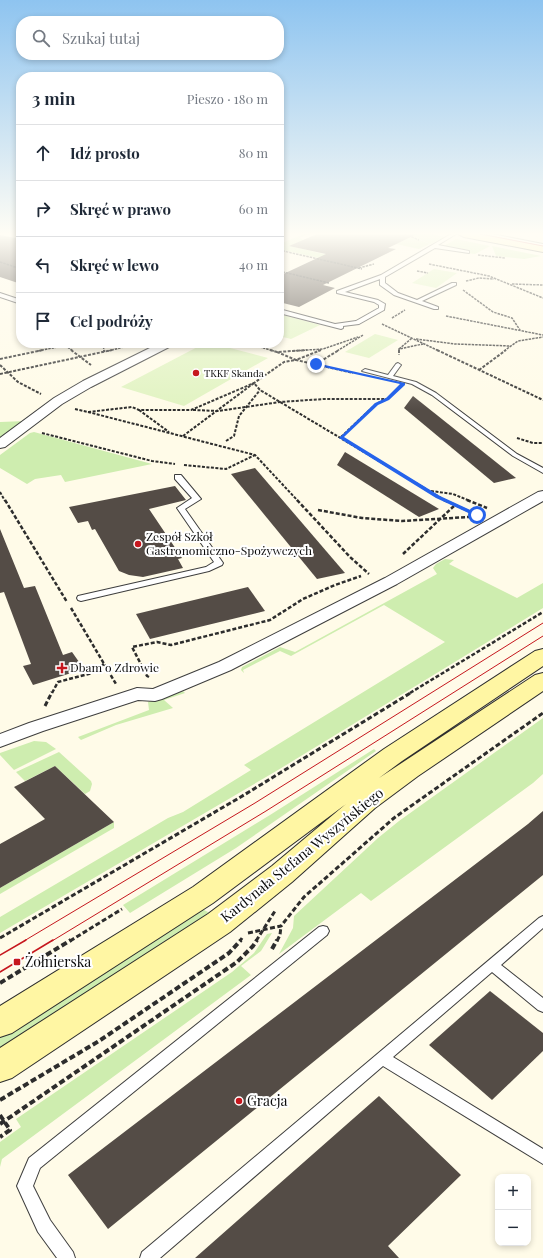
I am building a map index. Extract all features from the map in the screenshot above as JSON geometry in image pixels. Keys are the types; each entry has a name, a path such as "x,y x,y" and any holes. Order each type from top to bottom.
{"main road":[{"name":"Kardynała Stefana Wyszyńskiego","path":"0,1023 203,895 392,755 543,656"},
{"name":"Kardynała Stefana Wyszyńskiego","path":"0,1067 219,923 282,874 366,801 409,770 543,680"}],"street":[{"path":"0,444 56,402 87,384 159,348"},
{"path":"0,741 36,727 137,694 155,695 225,666 398,577 543,495"}],"lane":[{"path":"336,326 357,323 382,309 382,304 342,293"},
{"path":"394,293 436,308"},
{"path":"419,301 436,293"},
{"path":"0,295 16,300"},
{"path":"284,312 350,329"},
{"path":"390,376 398,366"},
{"path":"362,373 390,376 414,382 434,394 515,456 543,471"},
{"path":"81,598 209,569 219,562 181,508 197,499 178,477"},
{"path":"148,1258 543,921"},
{"path":"67,1258 44,1226 25,1186 34,1163 323,931"},
{"path":"492,965 543,1006"},
{"path":"383,1058 543,1157"}],"path":[{"path":"468,293 493,312 512,318 520,330"},
{"path":"530,293 543,298"},
{"path":"402,312 409,312"},
{"path":"443,315 543,336"},
{"path":"382,324 543,400"},
{"path":"316,364 364,334"},
{"path":"479,370 518,341 543,336"},
{"path":"410,338 456,344 510,346"},
{"path":"398,366 399,349 410,338"},
{"path":"399,349 424,344"},
{"path":"0,360 52,348"},
{"path":"68,348 80,358"},
{"path":"104,348 104,352"},
{"path":"0,374 121,348"},
{"path":"183,436 284,362 296,360 323,349"},
{"path":"277,352 296,360 362,373"},
{"path":"0,365 6,373 30,389 56,402 88,412 255,455 350,557 373,577"},
{"path":"254,383 260,390 428,491 477,515 478,517 402,521 318,510"},
{"path":"191,410 254,383"},
{"path":"341,438 376,404 387,399 398,389"},
{"path":"226,441 234,436 239,416 260,390"},
{"path":"139,410 218,411 280,402 324,399 387,399"},
{"path":"88,412 132,407 139,410 170,433"},
{"path":"22,428 152,461 226,469 255,455"},
{"path":"516,438 533,443 543,443"},
{"path":"428,491 453,494 488,509"},
{"path":"0,492 116,684 113,690"},
{"path":"398,558 455,505"},
{"path":"132,647 156,642 171,645 270,620 303,599 335,585 369,574"},
{"path":"0,938 244,795 543,612"},
{"path":"44,707 58,682 92,673 104,664"},
{"path":"0,983 122,909"},
{"path":"274,946 280,935 281,926"},
{"path":"0,1115 10,1130 0,1137"}],"green space":[{"path":"284,315 320,325 291,339 284,337"},
{"path":"375,334 398,340 369,358 345,352"},
{"name":"TKKF Skanda","path":"195,348 230,348 268,358 184,406 121,387"},
{"path":"26,421 0,440 0,422"},
{"path":"34,432 152,464 65,482 61,475 35,479 27,484 0,468 0,455 30,433"},
{"path":"445,559 454,560 449,564 517,598 543,583 543,608 278,770 0,933 0,917 168,818 183,812 251,770 244,765 445,642 384,605 291,656 280,651 243,670 244,673 241,670 242,667 280,647 295,652 437,574 433,568 436,564"},
{"path":"183,691 185,693 164,700 173,708 116,725 81,740 78,737 149,710 148,702"},
{"path":"543,718 543,774 533,783 371,901 361,893 279,954 293,928 294,916 378,838 399,821"},
{"path":"34,741 46,742 56,749 14,770 0,755 0,753"},
{"path":"374,749 376,751 236,848 130,913 123,905 270,815"},
{"path":"59,752 91,781 92,784 90,791 85,794 55,766 25,781 16,772"},
{"path":"114,822 114,828 0,894 0,888"},
{"path":"202,909 208,912 208,914 0,1052 0,1037"},
{"path":"272,933 261,951 241,966 251,975 2,1159 0,1167 0,1142 21,1127 16,1119 232,972 254,953 267,934"}],"building":[{"path":"284,293 326,293 299,307 284,303"},
{"path":"413,396 516,478 494,483 404,408"},
{"path":"345,452 439,509 419,517 337,465"},
{"path":"255,468 345,573 317,579 231,474"},
{"name":"Zespół Szkół Gastronomiczno-Spożywczych","path":"175,486 186,500 149,509 182,558 178,559 183,568 143,577 129,575 119,571 95,529 92,530 88,521 78,523 69,507"},
{"path":"0,529 24,588 35,586 63,655 72,652 84,669 33,685 23,666 31,664 4,592 0,593"},
{"path":"248,587 265,611 150,639 136,614"},
{"path":"55,766 114,822 0,888 0,844 45,819 14,787"},
{"path":"543,811 543,875 108,1229 68,1175"},
{"path":"490,991 543,1033 543,1051 492,1100 429,1045"},
{"path":"379,1096 461,1175 388,1246 399,1258 195,1258"}],"tram line":[{"path":"24,941 255,803 543,623"},
{"path":"52,941 266,811 543,636"},
{"path":"0,955 26,940"},
{"path":"0,972 53,940"}],"place":[{"name":"TKKF Skanda","path":"196,373"},
{"name":"Zespół Szkół Gastronomiczno-Spożywczych","path":"138,544"},
{"name":"Dbam o Zdrowie","path":"62,668"},
{"name":"Żołnierska","path":"17,962"},
{"name":"Gracja","path":"239,1101"}],"route":[{"path":"316,364 403,384 387,399 376,404 341,438 438,497 477,515"}]}
